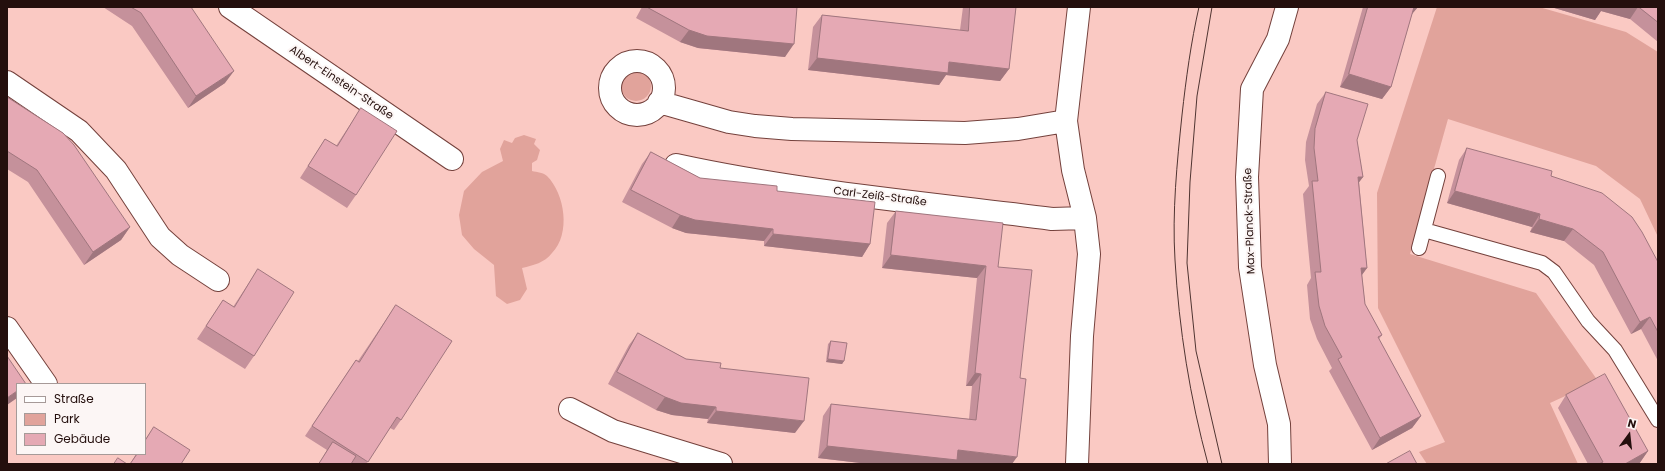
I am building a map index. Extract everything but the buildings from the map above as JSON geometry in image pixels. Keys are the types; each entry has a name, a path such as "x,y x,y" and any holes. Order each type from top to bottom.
{"street":[{"name":"Albert-Einstein-Straße","path":"230,7 452,159"},
{"path":"1077,464 1082,336 1089,254 1085,218 1073,170 1066,121 1079,7"},
{"name":"Max-Planck-Straße","path":"1280,464 1279,424 1265,365 1250,267 1247,177 1252,89 1278,39 1287,7"},
{"path":"7,82 79,131 116,170 160,237 180,255 218,280"},
{"path":"659,102 728,122 792,129 965,132 1018,129 1066,121"},
{"name":"Carl-Zeiß-Straße","path":"676,165 719,174 813,189 1052,219 1085,218"},
{"path":"7,328 45,383"},
{"path":"570,408 613,432 721,464"}],"lane":[{"path":"1419,248 1438,176"},
{"path":"1424,230 1542,263 1554,272 1588,321 1615,350 1658,420"}],"green space":[{"path":"1437,7 1539,7 1626,32 1658,52 1658,237 1640,199 1596,166 1448,119 1410,254 1536,293 1598,381 1550,403 1578,464 1427,464 1419,452 1445,442 1378,308 1377,193"},
{"path":"636,71 642,72 650,80 650,92 642,100 636,101 630,100 622,92 621,86 622,80 630,72"},
{"path":"524,135 536,139 534,144 540,150 537,160 532,163 532,171 546,175 553,184 562,203 564,225 558,245 552,253 546,259 538,263 522,268 527,289 520,300 507,304 496,296 494,265 474,249 462,235 459,215 464,191 482,172 503,161 500,149 504,140 512,143 515,138"}],"tram line":[{"path":"1199,7 1189,61 1178,151 1174,242 1182,337 1196,414 1208,464"},
{"path":"1212,7 1197,96 1190,182 1187,263 1196,351 1222,464"}]}
